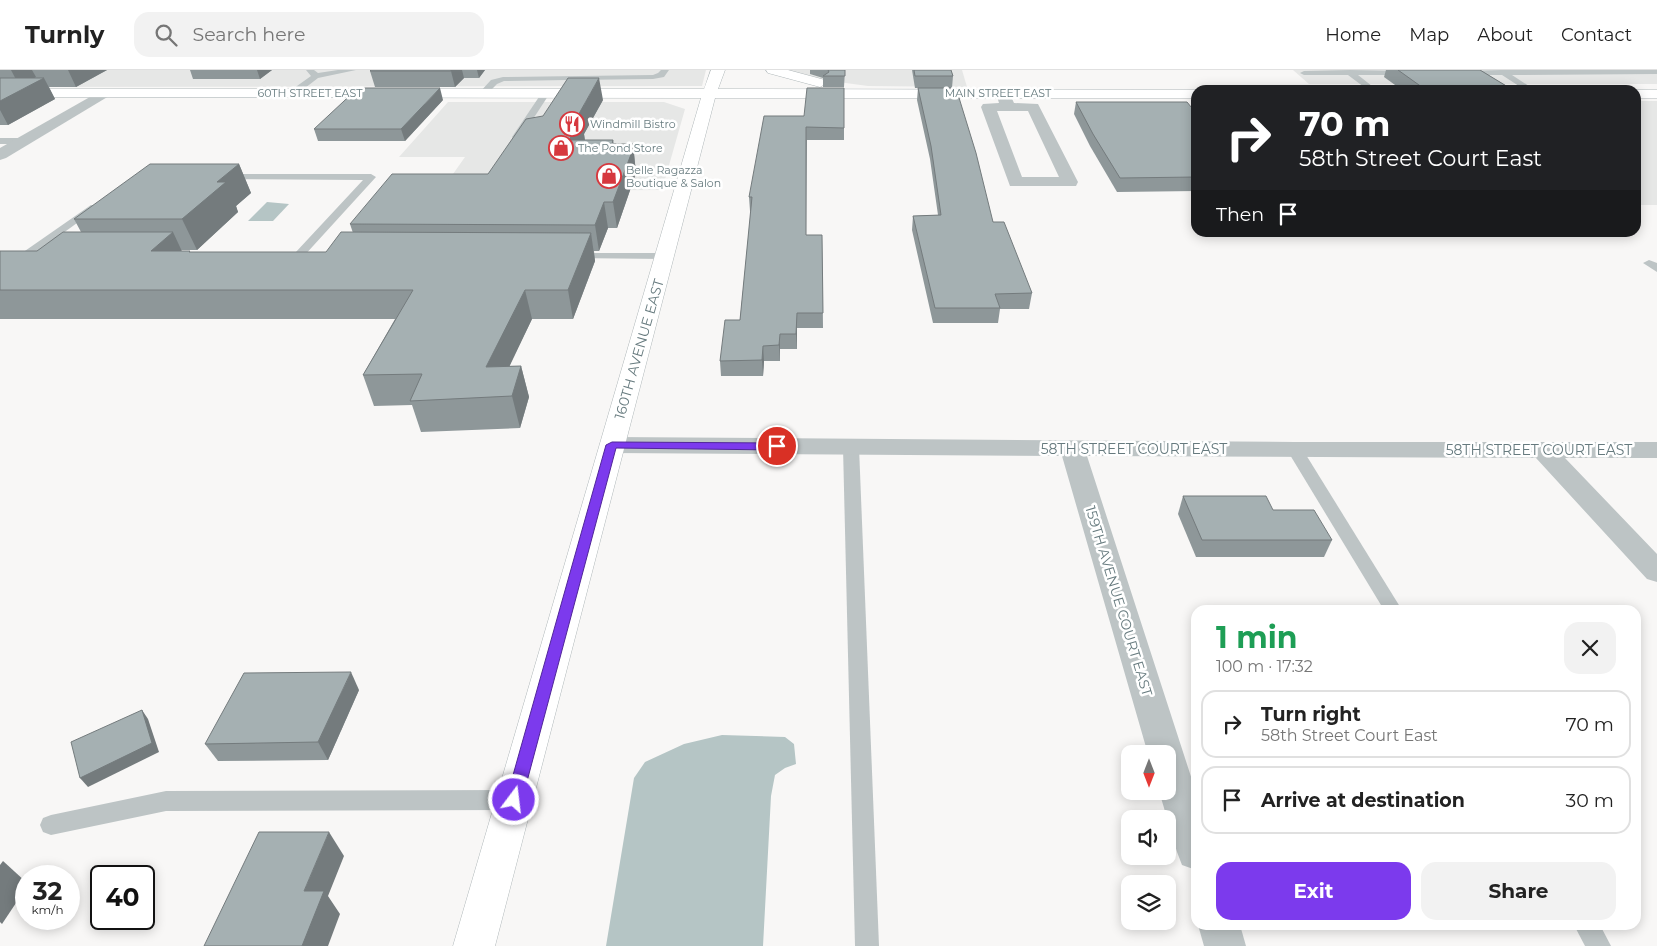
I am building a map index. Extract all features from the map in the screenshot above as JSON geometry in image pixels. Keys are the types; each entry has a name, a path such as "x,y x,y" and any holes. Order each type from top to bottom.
{"street":[{"path":"773,70 818,83 891,93"},
{"name":"MAIN STREET EAST","path":"714,82 1005,100 1191,94"},
{"name":"60TH STREET EAST","path":"0,93 563,93 714,82"},
{"name":"160TH AVENUE EAST","path":"474,946 664,256 714,82"},
{"path":"0,155 104,93"},
{"path":"1641,94 1657,94"},
{"path":"1005,100 1033,106 1070,182 1016,182 988,107 1005,100"},
{"name":"58TH STREET COURT EAST","path":"612,445 1295,450 1657,450"},
{"name":"159TH AVENUE COURT EAST","path":"1072,448 1163,745"},
{"path":"1544,450 1657,572"},
{"path":"1176,786 1191,835"},
{"path":"1220,930 1225,946"}],"lane":[{"path":"293,93 313,73 352,70"},
{"path":"483,93 494,82 503,79 653,78 662,75 665,70"},
{"path":"1304,73 1349,71 1417,73"},
{"path":"1349,71 1367,85"},
{"path":"1500,71 1523,85"},
{"path":"1455,73 1500,71 1657,72"},
{"path":"563,93 572,78"},
{"path":"20,93 34,85"},
{"path":"511,147 546,93"},
{"path":"0,141 23,141"},
{"path":"207,177 371,177 294,256 318,256"},
{"path":"46,255 22,255 98,203"},
{"path":"566,256 664,256"},
{"path":"851,447 867,946"},
{"path":"1295,450 1390,605"},
{"path":"51,825 166,801 514,800"},
{"path":"1589,930 1599,946"}],"shaded area":[{"path":"2,70 706,70 702,86 0,87"},
{"path":"787,70 962,70 967,87 868,86 798,75"},
{"path":"1293,70 1657,70 1657,84 1309,84"},
{"path":"1641,101 1657,101 1657,205 1641,205"},
{"path":"448,102 664,102 685,109 662,190 441,191 465,157 399,157"},
{"path":"267,202 289,204 273,221 248,221"},
{"path":"722,735 785,737 794,744 796,764 785,768 775,775 771,796 763,946 606,946 634,778 645,762 684,744"}],"building":[{"path":"451,70 451,71 370,71"},
{"path":"828,70 845,70 845,76 823,76 829,72"},
{"path":"914,70 951,70 953,76 915,76"},
{"path":"1398,70 1480,70 1505,85 1419,85"},
{"path":"0,78 44,78 0,101"},
{"path":"568,78 599,78 576,119 581,119 569,140 613,140 612,144 633,144 631,149 633,149 613,202 604,202 595,225 350,224 392,174 488,174 526,119 543,116"},
{"path":"358,88 440,88 401,129 314,129"},
{"path":"807,88 844,88 844,128 806,127 806,235 822,235 823,313 797,313 796,334 780,334 779,345 763,346 762,360 720,361 725,320 740,320 752,197 749,197 764,116 804,116"},
{"path":"918,88 956,88 976,153 993,222 1004,222 1032,293 995,294 1000,308 935,308 913,216 941,215 931,146"},
{"path":"1076,102 1187,102 1191,107 1191,177 1120,178"},
{"path":"150,164 239,164 217,182 226,182 182,219 74,219"},
{"path":"63,232 173,232 151,251 189,252 326,252 341,232 591,233 568,290 525,290 486,367 521,366 512,396 410,401 422,374 363,375 413,290 0,290 0,251 37,251"},
{"path":"1183,496 1266,496 1273,510 1314,510 1332,540 1202,540"},
{"path":"351,672 318,742 205,744 244,673"},
{"path":"142,710 152,743 80,778 71,742"},
{"path":"259,832 329,832 304,891 324,891 302,946 204,946"}],"place":[{"name":"Windmill Bistro","path":"572,124"},
{"name":"The Pond Store","path":"561,148"},
{"name":"Belle Ragazza Boutique & Salon","path":"609,176"}],"route":[{"path":"514,800 612,445 777,446"}]}
